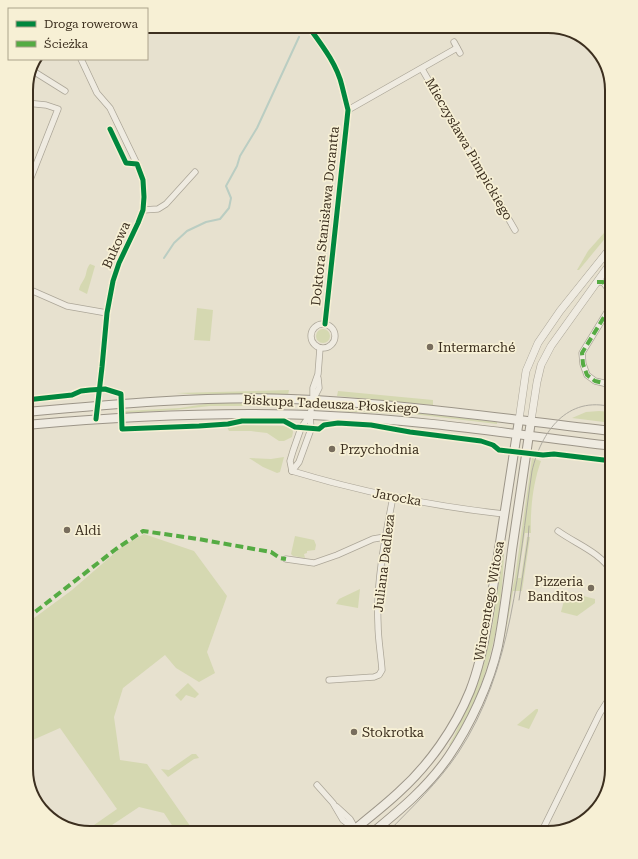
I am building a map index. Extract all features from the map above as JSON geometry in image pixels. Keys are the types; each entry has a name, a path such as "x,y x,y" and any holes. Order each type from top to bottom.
{"main road":[{"name":"Biskupa Tadeusza Płoskiego","path":"33,411 97,405 241,398 313,400 411,407 605,430"},
{"name":"Biskupa Tadeusza Płoskiego","path":"33,424 96,419 218,414 310,415 402,422 605,445"},
{"name":"Wincentego Witosa","path":"361,826 400,792 420,770 442,742 456,720 469,692 482,650 515,435 519,420"},
{"name":"Wincentego Witosa","path":"380,826 431,779 448,757 462,736 477,706 492,667 498,646 531,422"}],"street":[{"path":"313,33 333,63 342,84 348,110"},
{"name":"Mieczysława Pimpickiego","path":"348,110 457,48"},
{"path":"80,60 97,93 110,108 137,164 143,180 143,210 158,209 166,204 195,172"},
{"name":"Mieczysława Pimpickiego","path":"422,68 515,230"},
{"path":"35,74 66,91"},
{"path":"33,104 58,108 33,172"},
{"name":"Doktora Stanisława Dorantta","path":"325,324 348,110"},
{"path":"110,129 126,163 137,164"},
{"name":"Bukowa","path":"107,313 118,263 143,210"},
{"path":"519,420 526,371 538,343 560,311 605,255"},
{"path":"531,422 537,382 542,365 551,346 605,271"},
{"path":"597,282 603,282 605,285"},
{"path":"33,291 67,306 107,313 96,419"},
{"path":"605,315 582,353 583,364 587,375 595,381 605,383"},
{"path":"325,324 334,330 335,337 334,341 329,347 320,348 314,345 311,335 314,328 325,324"},
{"path":"292,471 298,462 311,429 310,415 313,400 319,388 318,374 320,348"},
{"path":"292,471 290,461 301,428 310,415"},
{"name":"Jarocka","path":"292,471 337,484 393,497 504,514"},
{"name":"Juliana Dadleza","path":"329,680 374,677 379,675 382,670 378,606 385,537 393,497"},
{"path":"558,531 583,546 605,564"},
{"path":"286,560 314,563 337,555 373,539 385,537"},
{"path":"544,826 605,705"},
{"path":"317,785 333,803 342,820 348,826"}],"green space":[{"path":"605,232 605,238 579,270 577,270 588,251"},
{"path":"90,264 95,266 87,294 79,290"},
{"path":"197,308 213,310 210,341 194,340"},
{"path":"320,329 326,329 330,333 330,339 326,343 320,343 316,339 316,333"},
{"path":"289,390 288,395 201,395 176,393"},
{"path":"338,391 433,400 433,405 337,396"},
{"path":"211,403 288,404 288,406 210,406 124,413 125,411 180,408"},
{"path":"337,409 370,412 417,413 497,422 497,424 421,415 337,411"},
{"path":"586,412 605,412 605,422 572,418"},
{"path":"232,419 287,419 286,423 226,423"},
{"path":"336,421 370,423 427,433 495,441 494,443 337,424"},
{"path":"228,425 283,426 292,428 293,432 292,437 284,441 279,441 267,433 229,431 227,427"},
{"path":"284,457 280,472 277,473 263,467 249,458 271,459"},
{"path":"532,458 541,461 533,497 531,533 525,533 518,578 521,578 527,537 530,537 522,591 513,591 505,637 515,577"},
{"path":"144,534 194,551 227,596 207,652 215,673 199,682 176,668 165,655 123,688 114,717 120,760 147,764 190,826 172,826 164,813 139,807 110,826 93,826 117,809 60,728 33,740 33,619 72,590 124,545"},
{"path":"295,536 314,540 316,545 315,550 307,551 307,553 304,554 305,558 293,556 291,554"},
{"path":"503,553 503,573 499,610 488,664 472,706 450,746 449,745 471,698 484,663 493,623"},
{"path":"360,589 358,608 336,604 339,599"},
{"path":"568,592 595,599 595,603 577,616 561,612 566,593"},
{"path":"188,683 199,694 195,698 186,695 181,701 175,695"},
{"path":"536,709 538,709 538,711 529,729 517,725"},
{"path":"192,754 196,754 199,758 194,759 168,777 161,769 169,770"}],"waterway":[{"path":"164,258 174,243 187,231 206,222 220,219 229,208 231,198 226,186 237,166 240,156 257,128 299,37"}],"tram line":[{"path":"394,826 442,774 458,753 476,721 491,687 502,653 510,617 517,581 532,471 542,443 549,430 558,420 569,412 582,406 605,406"},
{"path":"519,600 529,526"}],"marked path":[{"path":"597,282 603,282 605,285"},
{"path":"605,315 582,353 583,364 587,375 595,381 605,383"},
{"path":"33,614 116,549 143,531 271,552 280,558 286,559"}],"cycle path":[{"path":"313,33 328,54 340,78 348,110 325,324"},
{"path":"96,419 107,313 113,281 119,263 143,210 144,197 143,180 137,164 126,163 110,129"},
{"path":"33,399 72,395 81,391 105,389 121,394 122,429 199,426 228,424 242,421 284,421 295,427 319,429 324,425 338,423 371,425 410,432 481,441 493,445 499,450 543,455 554,454 605,460"}],"place":[{"name":"Intermarché","path":"430,347"},
{"name":"Przychodnia","path":"332,449"},
{"name":"Aldi","path":"67,530"},
{"name":"Pizzeria Banditos","path":"591,588"},
{"name":"Stokrotka","path":"354,732"}]}
